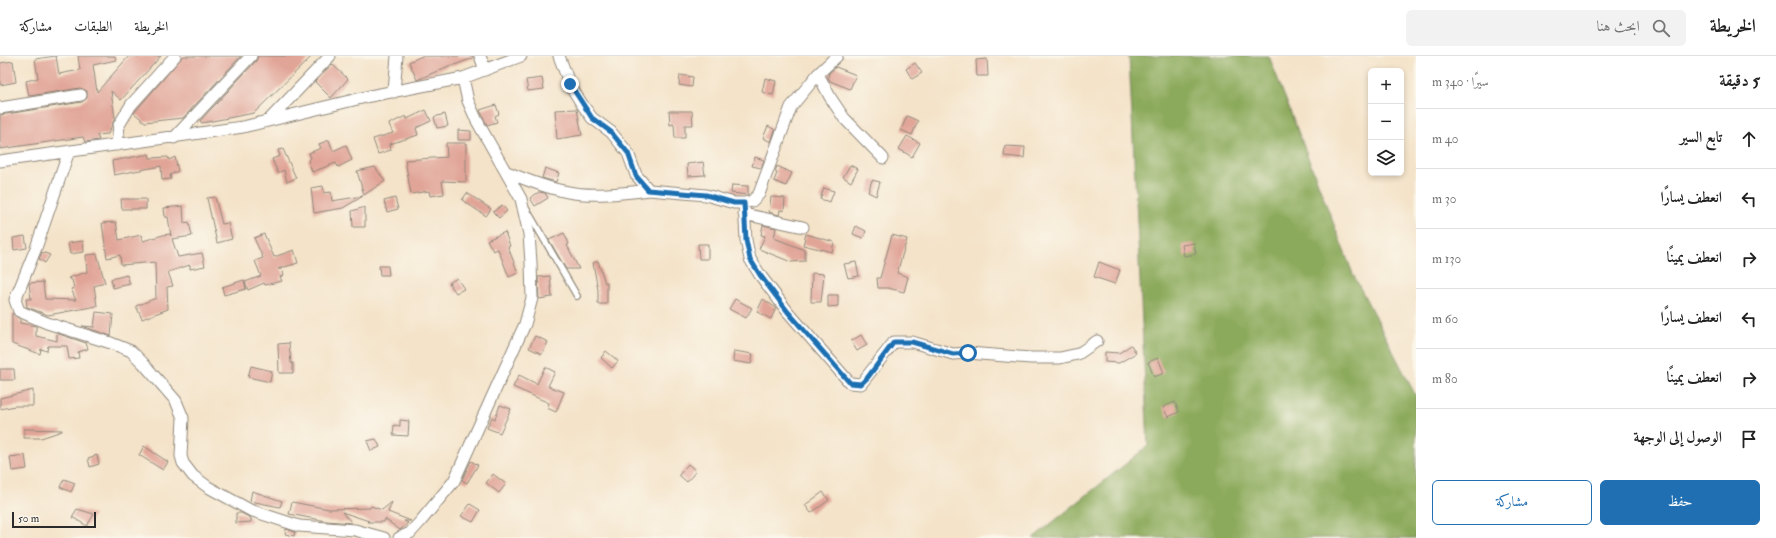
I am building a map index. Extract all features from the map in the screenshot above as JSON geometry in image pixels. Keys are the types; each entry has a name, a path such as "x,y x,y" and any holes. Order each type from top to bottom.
{"street":[{"path":"116,144 119,125 131,105 175,56"},
{"path":"174,138 251,56"},
{"path":"267,121 330,56"},
{"path":"394,92 397,56"},
{"path":"480,56 485,70"},
{"path":"0,161 116,144 174,138 243,127 394,92 463,78 521,56"},
{"path":"559,56 570,84 582,104 592,118 611,132 628,153 636,176 648,190"},
{"path":"837,56 818,74 791,107 759,194 744,209 746,240 750,259 760,275 845,378 856,385 861,384 894,342 912,342 953,354 968,353 1031,358 1060,358 1078,354 1097,341"},
{"path":"818,74 830,97 844,118 883,158"},
{"path":"399,538 410,532 420,522 454,481 525,324 532,298 529,234 521,199 477,121 468,100 463,78"},
{"path":"0,108 81,95"},
{"path":"69,151 36,248 16,300 19,311 46,323 111,343 131,352 143,363 176,401 183,418 181,456 183,463 193,476 208,487 250,510 299,526 355,530 384,538"},
{"path":"507,172 524,180 570,193 610,194 648,190 706,195 734,203 744,209 803,227"}],"lane":[{"path":"521,199 577,296"}],"green space":[{"path":"1129,56 1269,56 1353,274 1416,396 1416,538 1033,538 1148,446"}],"building":[{"path":"56,56 59,74 80,70 78,56 115,56 116,60 93,65 97,92 129,56 161,56 121,100 111,91 115,118 108,134 97,135 99,140 85,142 83,137 0,149 0,115 82,102 87,98 87,91 80,88 29,96 26,81 38,78 35,59"},
{"path":"183,56 241,56 183,118 145,122 134,113"},
{"path":"258,56 312,56 254,113 202,123 200,121 256,61"},
{"path":"422,56 473,56 473,58 452,66 451,65 417,80 409,62"},
{"path":"987,59 988,76 977,76 976,60"},
{"path":"13,61 16,82 0,85 0,63"},
{"path":"915,63 922,73 912,79 906,69"},
{"path":"332,64 348,79 331,98 315,82"},
{"path":"836,67 856,75 850,89 830,81 828,77 829,73"},
{"path":"680,75 693,77 692,87 679,85"},
{"path":"542,78 544,89 528,91 526,80"},
{"path":"765,78 776,81 773,95 762,92"},
{"path":"496,105 499,114 495,116 497,122 487,125 480,110"},
{"path":"577,109 582,135 557,139 555,110"},
{"path":"426,110 431,121 416,128 418,135 390,144 391,150 378,154 373,139 393,133 389,124 406,116 407,119"},
{"path":"669,111 692,111 693,125 685,125 685,138 675,138 674,124 670,125"},
{"path":"445,114 448,126 437,128 434,117"},
{"path":"907,116 918,121 912,135 901,130"},
{"path":"768,126 775,130 771,142 763,138"},
{"path":"458,130 471,131 471,140 458,140"},
{"path":"907,136 920,143 912,157 899,149"},
{"path":"329,140 333,151 346,145 352,160 338,167 336,163 312,172 308,160 311,158 309,153 321,148 319,144"},
{"path":"446,143 466,143 466,182 442,181 444,194 430,196 429,191 411,194 405,160 447,157"},
{"path":"1005,146 1025,147 1024,158 1004,156"},
{"path":"283,149 296,178 287,182 284,170 278,173 272,159 280,156 278,150"},
{"path":"149,154 150,158 168,157 169,160 175,157 178,171 170,175 171,179 162,180 161,166 114,175 112,161"},
{"path":"755,157 764,160 761,168 752,166"},
{"path":"703,162 705,175 688,176 687,164"},
{"path":"850,165 858,169 851,182 843,177"},
{"path":"777,166 792,173 786,186 774,181 777,173 775,172"},
{"path":"375,167 385,181 364,195 357,171"},
{"path":"545,168 559,173 556,182 542,178"},
{"path":"872,180 880,182 876,196 868,192"},
{"path":"732,185 748,186 748,195 731,193"},
{"path":"323,186 324,193 331,192 332,201 363,196 343,208 314,213 311,188"},
{"path":"824,188 834,191 830,202 820,199"},
{"path":"539,192 545,193 548,198 535,206 530,198"},
{"path":"467,193 491,209 486,216 462,200"},
{"path":"215,197 222,224 228,223 232,239 217,243 207,198"},
{"path":"771,197 785,198 784,211 780,210 779,215 769,212"},
{"path":"395,198 398,209 387,212 384,201"},
{"path":"121,199 146,199 146,209 122,209"},
{"path":"502,205 507,211 499,218 493,212"},
{"path":"183,206 184,223 189,222 192,236 172,239 178,257 202,253 205,266 190,269 190,265 168,272 173,286 167,287 168,309 142,319 136,306 156,298 155,262 121,265 120,255 107,258 102,223 116,222 119,240 141,235 143,241 163,235 170,234 171,236 168,217 165,217 164,208"},
{"path":"365,207 365,227 353,227 352,211"},
{"path":"763,225 776,228 774,238 805,250 805,261 791,262 759,249 765,236 761,235"},
{"path":"856,226 866,231 863,238 853,234"},
{"path":"505,232 510,246 508,247 518,273 509,277 498,249 493,251 487,240"},
{"path":"564,233 569,244 567,245 579,269 566,269 549,240"},
{"path":"264,234 274,257 294,250 298,263 278,269 282,269 284,275 280,277 282,281 265,285 264,283 248,290 245,282 261,276 255,261 263,258 254,238"},
{"path":"806,234 834,242 832,252 803,245"},
{"path":"892,235 907,239 897,273 908,277 904,292 888,288 878,288 877,278 880,278"},
{"path":"25,236 27,248 14,250 13,238"},
{"path":"83,241 84,252 70,254 68,243"},
{"path":"1194,243 1196,254 1184,256 1182,245"},
{"path":"698,244 708,244 708,259 699,259"},
{"path":"42,252 50,255 45,263 39,259"},
{"path":"97,254 105,283 94,286 97,306 48,315 27,307 26,299 31,299 29,283 43,282 45,299 76,300 71,289 74,288 72,280 68,278 87,272 86,255"},
{"path":"598,261 605,283 607,282 607,304 598,304 598,290 593,263"},
{"path":"856,262 859,276 848,278 844,264"},
{"path":"1099,262 1120,270 1115,284 1094,277"},
{"path":"379,266 388,266 389,275 380,275"},
{"path":"812,273 824,274 821,302 811,302"},
{"path":"127,275 130,284 113,288 111,279"},
{"path":"550,276 552,297 539,299 538,277"},
{"path":"457,278 464,289 456,293 449,283"},
{"path":"244,280 246,289 224,295 222,287"},
{"path":"828,295 838,295 838,306 828,307"},
{"path":"735,299 752,308 746,318 729,309"},
{"path":"763,299 776,308 771,319 757,312"},
{"path":"96,312 113,314 111,336 82,326 94,327"},
{"path":"12,313 20,319 20,323 36,326 36,336 57,341 57,334 59,334 86,343 88,349 78,352 79,358 69,359 67,346 48,346 47,351 41,349 40,354 12,344"},
{"path":"861,335 867,345 857,351 851,341"},
{"path":"535,336 548,342 542,354 529,348"},
{"path":"289,343 291,363 293,363 293,373 279,373 278,344"},
{"path":"1131,345 1136,353 1119,363 1105,362 1105,352 1119,353"},
{"path":"606,351 618,361 612,368 601,358"},
{"path":"734,351 753,354 751,364 733,361"},
{"path":"1158,358 1164,373 1154,377 1148,362"},
{"path":"251,366 272,371 270,382 248,377"},
{"path":"545,367 555,372 548,386 564,392 556,412 547,408 549,403 513,387 519,375 537,384"},
{"path":"0,369 14,369 15,380 0,380"},
{"path":"33,390 33,406 15,406 0,409 0,398"},
{"path":"1175,402 1179,412 1168,417 1163,407"},
{"path":"500,405 511,409 500,433 487,428 492,417 495,419"},
{"path":"400,420 409,421 408,436 393,435 394,425 400,426"},
{"path":"24,429 62,431 41,438 24,438"},
{"path":"376,439 380,447 371,451 367,441"},
{"path":"144,446 168,462 163,470 139,455"},
{"path":"25,455 27,469 12,471 10,457"},
{"path":"97,455 99,464 90,467 88,458"},
{"path":"471,461 478,465 467,483 462,480"},
{"path":"688,464 696,471 687,482 679,475"},
{"path":"493,474 506,484 499,493 486,483"},
{"path":"64,479 75,483 71,492 60,487"},
{"path":"252,491 282,501 280,507 250,501"},
{"path":"823,492 829,500 811,513 805,505"},
{"path":"292,502 329,509 370,508 371,506 382,510 392,502 388,512 411,521 404,521 408,523 400,530 385,519 384,522 367,522 369,521 342,512 352,523 326,521 289,514"},
{"path":"470,504 480,510 473,522 461,516"},
{"path":"77,509 94,514 87,526 72,517"},
{"path":"236,513 241,513 251,518 251,522 236,523"},
{"path":"286,529 295,532 294,536 285,534"}],"route":[{"path":"570,84 592,118 611,132 628,153 636,176 648,190 706,195 734,203 744,203 746,240 750,259 788,312 850,383 856,385 861,384 894,342 912,342 953,354 968,353"}]}
